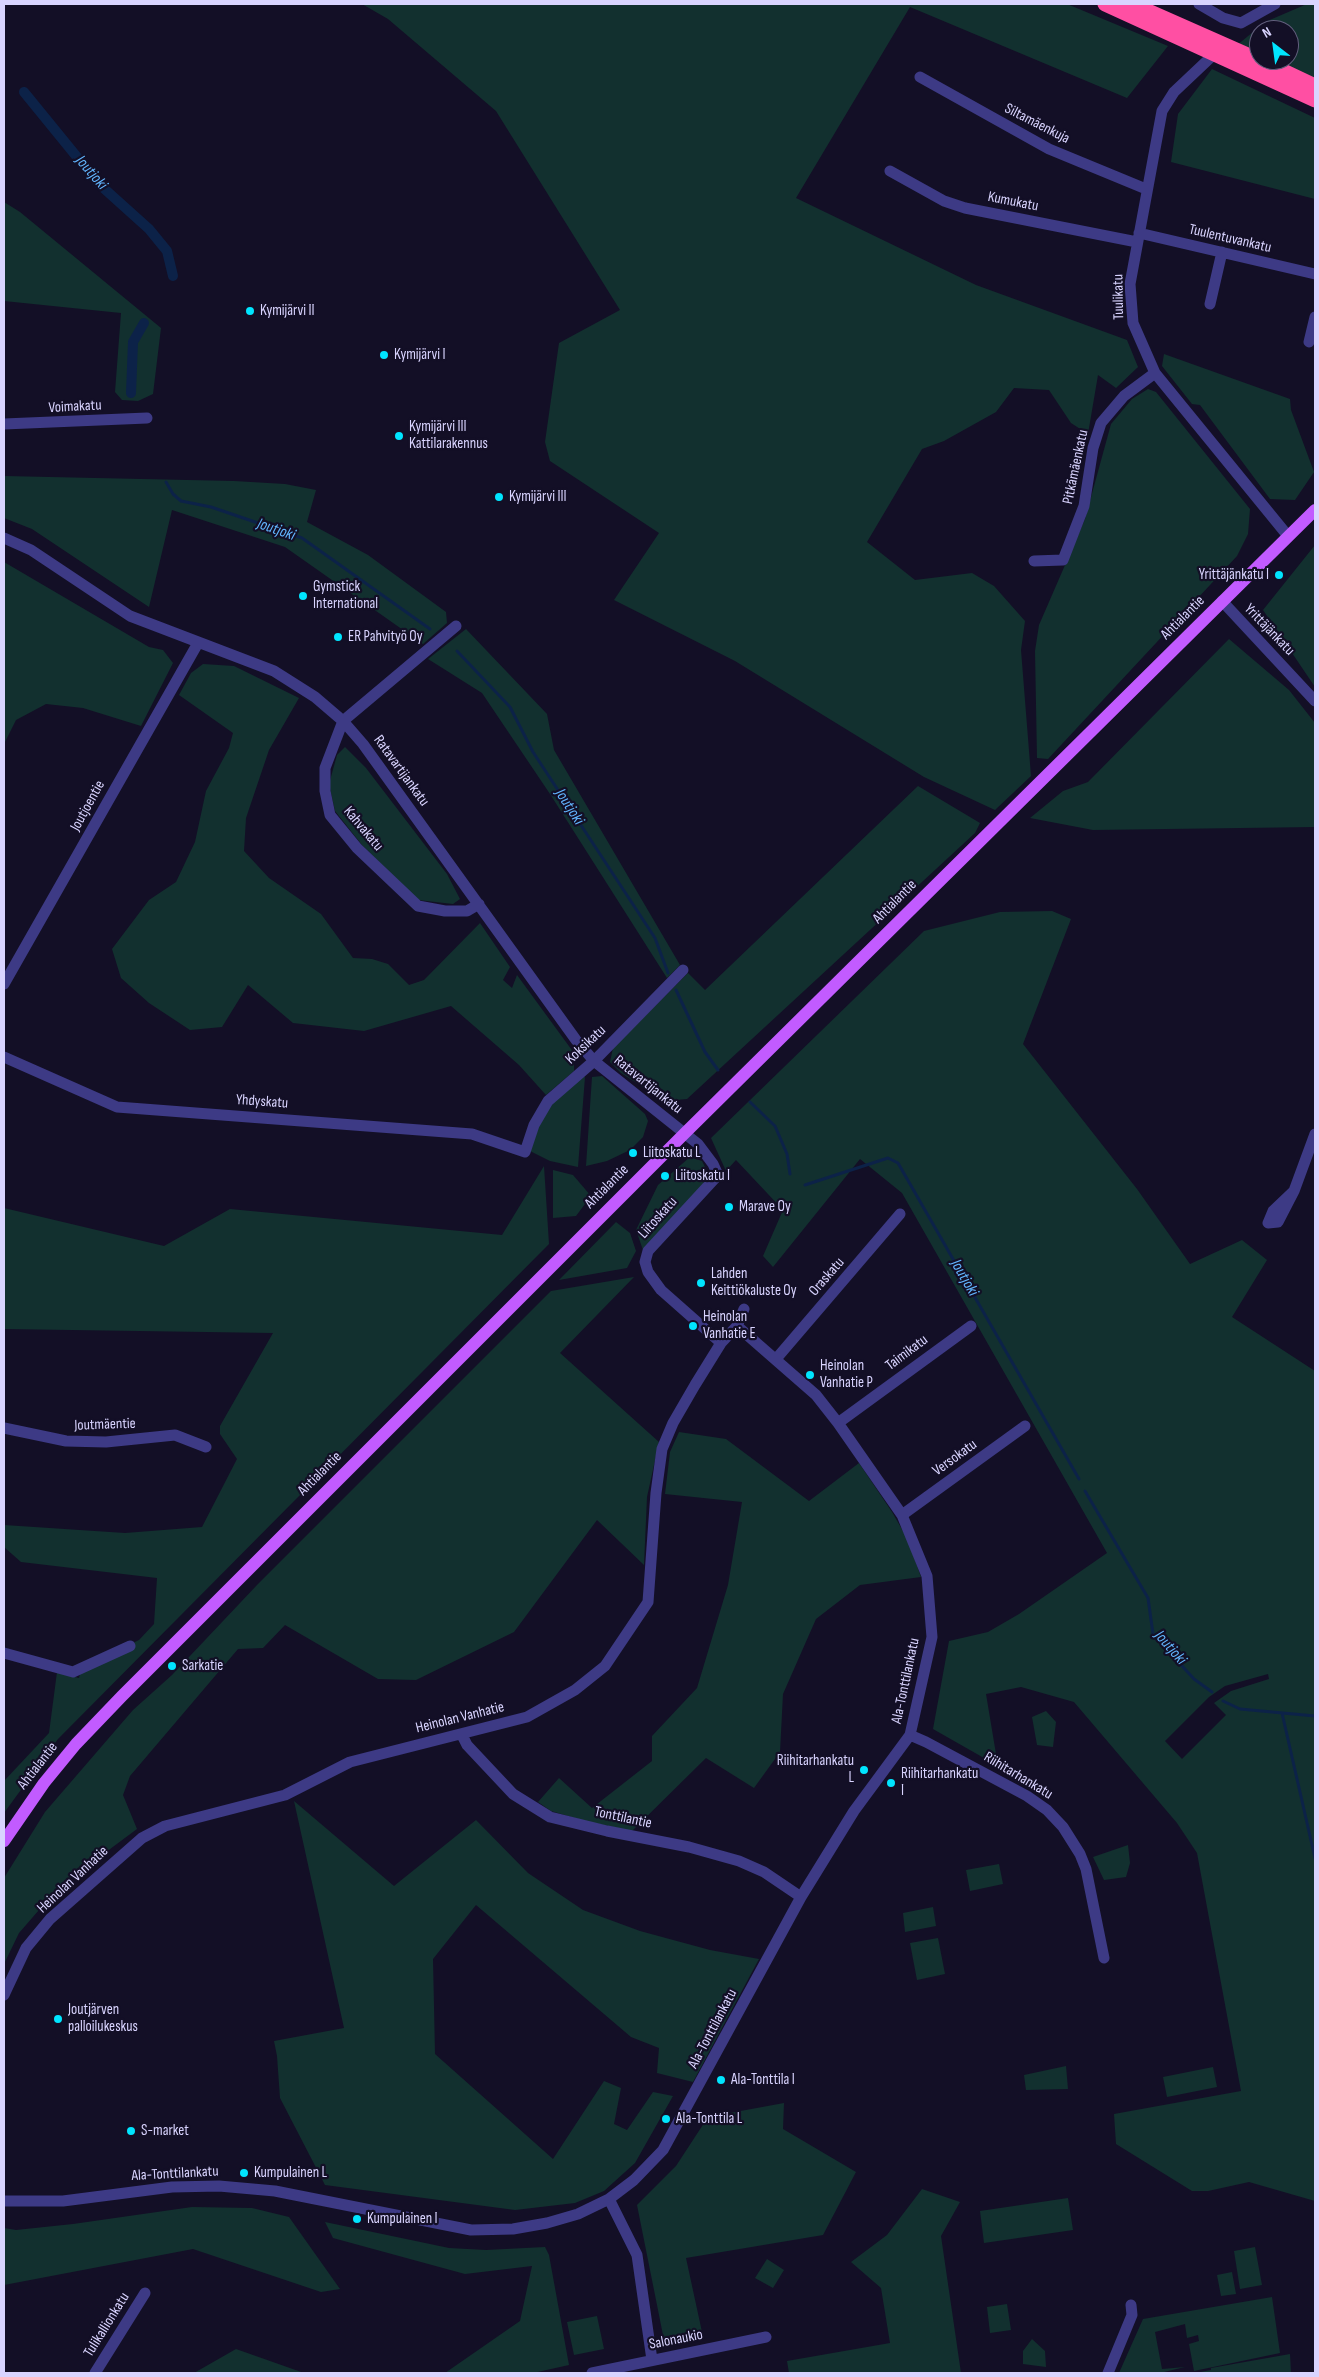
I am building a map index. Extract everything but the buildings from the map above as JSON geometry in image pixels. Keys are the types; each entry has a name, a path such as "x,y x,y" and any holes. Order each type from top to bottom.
{"highway":[{"path":"1105,4 1282,83 1315,100"},
{"path":"1132,4 1249,56"},
{"path":"1281,70 1315,86"}],"main road":[{"name":"Ahtialantie","path":"4,1841 44,1783 102,1717 684,1133 1315,510"}],"street":[{"path":"1199,4 1223,18 1240,23 1275,4"},
{"name":"Tuulikatu","path":"1210,58 1166,102 1162,111 1146,189 1130,284 1133,323 1155,373 1288,536"},
{"name":"Siltamäenkuja","path":"920,77 1049,149 1146,189"},
{"name":"Kumukatu","path":"890,171 944,201 965,208 1138,238"},
{"name":"Tuulentuvankatu","path":"1138,238 1222,252 1315,274"},
{"path":"1210,304 1222,252"},
{"path":"1309,342 1315,317"},
{"name":"Pitkämäenkatu","path":"1034,561 1063,560 1084,506 1093,448 1101,423 1124,396 1155,373"},
{"name":"Voimakatu","path":"4,424 147,418"},
{"name":"Ratavartijankatu","path":"4,538 31,550 130,616 274,671 315,697 343,721 363,744 576,1040 594,1061 684,1133"},
{"name":"Yrittäjänkatu","path":"1222,601 1315,701"},
{"name":"Kahvakatu","path":"456,626 343,721 325,768 325,791 330,815 357,848 418,906 445,911 467,911 479,904"},
{"name":"Joutjoentie","path":"4,984 198,643"},
{"name":"Koksikatu","path":"525,1152 534,1125 548,1101 594,1061 683,970"},
{"name":"Yhdyskatu","path":"4,1057 117,1107 472,1134 525,1152"},
{"name":"Liitoskatu","path":"684,1133 698,1144 713,1164 718,1175 648,1251 645,1262 648,1272 661,1290 722,1343"},
{"path":"1294,1191 1315,1134"},
{"name":"Oraskatu","path":"776,1359 900,1214"},
{"name":"Heinolan Vanhatie","path":"4,1995 26,1948 50,1919 142,1838 165,1826 285,1795 350,1762 462,1735 527,1716 575,1690 605,1666 648,1602 656,1493 662,1449 674,1423 722,1343 737,1326 744,1309"},
{"name":"Ala-Tonttilankatu","path":"4,2201 63,2201 172,2187 219,2186 275,2191 471,2230 513,2229 547,2223 578,2214 609,2199 634,2180 663,2150 801,1897 854,1811 910,1735 932,1637 927,1576 902,1515 838,1423 816,1395 737,1326"},
{"name":"Taimikatu","path":"838,1423 971,1326"},
{"name":"Versokatu","path":"902,1515 1025,1426"},
{"name":"Joutmäentie","path":"4,1428 66,1441 106,1442 175,1435 206,1447"},
{"path":"4,1653 73,1672 130,1646"},
{"name":"Tonttilantie","path":"462,1735 468,1745 513,1794 550,1817 607,1831 689,1847 739,1861 764,1872 801,1897"},
{"name":"Riihitarhankatu","path":"910,1735 1027,1796 1047,1810 1063,1826 1080,1854 1086,1870 1104,1958"},
{"path":"609,2199 637,2255 652,2360"},
{"name":"Tulikallionkatu","path":"95,2373 145,2293"},
{"path":"1108,2373 1132,2315 1132,2305"},
{"name":"Salonaukio","path":"592,2373 766,2337"}],"green space":[{"path":"362,4 1067,4 1168,46 1127,98 910,7 796,198 976,285 1127,340 1138,367 1116,388 1098,375 1088,434 1071,423 1049,390 1014,388 996,412 944,441 922,449 867,542 915,580 972,573 994,586 1025,621 1021,650 1031,776 995,810 924,777 735,661 614,600 659,533 550,461 545,442 559,343 620,310 496,111 388,19"},
{"path":"1307,4 1315,4 1315,79 1294,70 1299,70 1299,20 1270,20"},
{"path":"1249,35 1249,51 1236,46"},
{"path":"1212,69 1315,118 1315,199 1171,162 1178,114"},
{"path":"4,202 20,212 161,328 153,394 138,401 122,400 115,392 121,313 4,301"},
{"path":"1164,354 1290,399 1291,410 1314,472 1295,500 1270,499 1200,405 1192,404 1162,366"},
{"path":"1148,389 1156,392 1250,509 1248,534 1237,556 1048,759 1037,758 1035,651 1039,625 1085,519 1111,424 1132,399"},
{"path":"4,476 234,481 285,484 316,490 307,522 368,555 446,612 447,623 423,644 285,547 172,510 149,607 32,529 4,518"},
{"path":"1315,545 1315,687 1263,610"},
{"path":"4,562 149,647 163,650 173,663 141,726 83,708 46,704 16,720 4,744"},
{"path":"466,629 547,714 554,750 680,965 667,978 550,794 482,693 428,659"},
{"path":"1229,639 1289,690 1315,723 1315,827 1093,830 1030,818 1063,791 1088,782"},
{"path":"203,664 234,666 299,698 269,750 246,818 244,851 269,878 321,914 353,958 372,959 388,964 409,985 424,980 480,923 510,967 503,980 512,988 517,975 574,1053 574,1071 546,1095 519,1065 451,1006 364,1031 293,1023 248,985 222,1027 190,1030 149,1003 121,978 112,949 149,900 176,882 195,842 206,791 229,748 233,733 179,695 191,673"},
{"path":"345,747 366,768 447,874 460,899 453,904 418,900 362,845 335,811 329,784 337,755"},
{"path":"918,786 980,823 975,833 687,1099 664,1101 621,1073 610,1062 613,1048 688,973 705,990"},
{"path":"1052,911 1071,919 1023,1044 1137,1189 1190,1264 1242,1240 1267,1260 1232,1317 1315,1371 1315,2201 1249,2182 1208,2191 1192,2191 1116,2144 1114,2114 1241,2091 1197,1853 1177,1823 1074,1702 1021,1687 986,1694 998,1766 933,1729 949,1641 988,1632 1019,1614 1107,1553 902,1193 860,1159 773,1267 763,1256 783,1210 736,1160 726,1171 711,1138 924,931 1000,912","holes":["1268,1674 1269,1679 1231,1691 1214,1703 1226,1715 1182,1759 1165,1741 1209,1697 1225,1686"]},
{"path":"602,1076 645,1114 648,1121 643,1137 630,1150 607,1161 586,1166 592,1077"},
{"path":"578,1077 585,1077 578,1167 550,1161 530,1151 538,1126 552,1102"},
{"path":"690,1157 702,1161 707,1171 707,1182 643,1250 636,1230 658,1185"},
{"path":"544,1166 549,1244 58,1739 4,1813 4,1781 49,1733 57,1672 79,1678 81,1669 139,1640 154,1624 157,1578 21,1562 4,1547 4,1525 125,1533 202,1527 237,1459 220,1434 220,1426 273,1333 4,1329 4,1208 164,1246 230,1209 502,1235"},
{"path":"553,1170 573,1175 591,1196 576,1216 553,1218"},
{"path":"616,1222 630,1233 636,1251 627,1268 559,1280"},
{"path":"634,1277 560,1353 659,1442 647,1497 644,1565 597,1520 514,1632 416,1680 378,1679 285,1625 263,1648 238,1649 130,1776 123,1795 137,1829 59,1887 19,1933 4,1964 4,1878 45,1812 133,1710 172,1675 257,1585 551,1291"},
{"path":"679,1432 726,1439 809,1501 859,1463 907,1538 921,1577 860,1585 816,1619 783,1694 780,1752 754,1788 706,1758 632,1831 585,1821 551,1811 538,1802 559,1778 592,1808 652,1761 652,1736 697,1688 728,1585 742,1502 665,1494 670,1452"},
{"path":"1046,1711 1056,1722 1053,1747 1037,1745 1032,1717"},
{"path":"294,1801 394,1886 476,1820 528,1873 583,1910 640,1931 710,1950 759,1959 693,2082 657,2073 659,2048 631,2037 476,1905 433,1959 435,2054 553,2159 604,2081 621,2088 614,2124 627,2130 653,2092 673,2096 635,2163 604,2191 575,2203 515,2210 325,2185 280,2098 274,2041 344,2028"},
{"path":"1128,1845 1130,1863 1126,1877 1104,1880 1093,1857"},
{"path":"999,1864 1003,1884 970,1891 966,1870"},
{"path":"933,1907 936,1926 905,1932 903,1913"},
{"path":"938,1938 945,1974 917,1980 910,1943"},
{"path":"1066,2066 1068,2089 1026,2090 1024,2075"},
{"path":"1213,2067 1217,2087 1167,2097 1163,2077"},
{"path":"784,2103 783,2129 856,2172 823,2235 686,2258 702,2332 664,2340 637,2205 676,2166 708,2117"},
{"path":"922,2189 960,2202 941,2236 961,2373 789,2373 787,2361 890,2343 881,2288 851,2262 887,2235"},
{"path":"1068,2198 1073,2230 984,2243 980,2211"},
{"path":"192,2207 252,2208 289,2217 340,2289 321,2292 193,2249 4,2285 4,2228 16,2230 73,2224"},
{"path":"325,2222 449,2248 486,2250 545,2247 549,2255 569,2365 533,2373 445,2373 520,2321 532,2266 465,2274 333,2238"},
{"path":"1255,2247 1262,2285 1240,2289 1234,2251"},
{"path":"767,2259 784,2270 773,2288 755,2278"},
{"path":"1232,2272 1236,2294 1221,2296 1217,2275"},
{"path":"1272,2297 1280,2353 1194,2371 1189,2344 1199,2341 1198,2335 1187,2338 1185,2324 1155,2332 1162,2369 1185,2367 1160,2373 1119,2373 1143,2319"},
{"path":"1007,2304 1011,2330 990,2333 987,2307"},
{"path":"597,2316 604,2349 574,2355 567,2322"},
{"path":"1032,2339 1045,2351 1046,2367 1023,2364 1023,2351"},
{"path":"236,2349 304,2373 194,2373"},
{"path":"1290,2354 1291,2373 1195,2373 1211,2370 1211,2368"}],"waterway":[{"name":"Joutjoki","path":"24,92 99,184 149,229 167,251 173,276"},
{"name":"Joutjoki","path":"131,393 133,342 144,323"},
{"name":"Joutjoki","path":"166,482 173,494 181,501 211,507 302,538 430,629"},
{"name":"Joutjoki","path":"457,651 510,707 533,752 655,938 668,973"},
{"name":"Joutjoki","path":"676,990 705,1052 718,1070"},
{"name":"Joutjoki","path":"750,1102 775,1126 787,1154 790,1174"},
{"name":"Joutjoki","path":"805,1185 888,1158 898,1163 1079,1479"},
{"name":"Joutjoki","path":"1085,1491 1148,1598 1153,1634 1194,1679 1212,1692"},
{"name":"Joutjoki","path":"1223,1701 1240,1709 1315,1716"},
{"name":"Joutjoki","path":"1282,1713 1315,1858"}],"place":[{"name":"Kymijärvi II","path":"250,311"},
{"name":"Kymijärvi I","path":"384,355"},
{"name":"Kymijärvi III Kattilarakennus","path":"399,436"},
{"name":"Kymijärvi III","path":"499,497"},
{"name":"Yrittäjänkatu I","path":"1279,575"},
{"name":"Gymstick International","path":"303,596"},
{"name":"ER Pahvityö Oy","path":"338,637"},
{"name":"Liitoskatu L","path":"633,1153"},
{"name":"Liitoskatu I","path":"665,1176"},
{"name":"Marave Oy","path":"729,1207"},
{"name":"Lahden Keittiökaluste Oy","path":"701,1283"},
{"name":"Heinolan Vanhatie E","path":"693,1326"},
{"name":"Heinolan Vanhatie P","path":"810,1375"},
{"name":"Sarkatie","path":"172,1666"},
{"name":"Riihitarhankatu L","path":"864,1770"},
{"name":"Riihitarhankatu I","path":"891,1783"},
{"name":"Joutjärven palloilukeskus","path":"58,2019"},
{"name":"Ala-Tonttila I","path":"721,2080"},
{"name":"Ala-Tonttila L","path":"666,2119"},
{"name":"S-market","path":"131,2131"},
{"name":"Kumpulainen L","path":"244,2173"},
{"name":"Kumpulainen I","path":"357,2219"}]}
